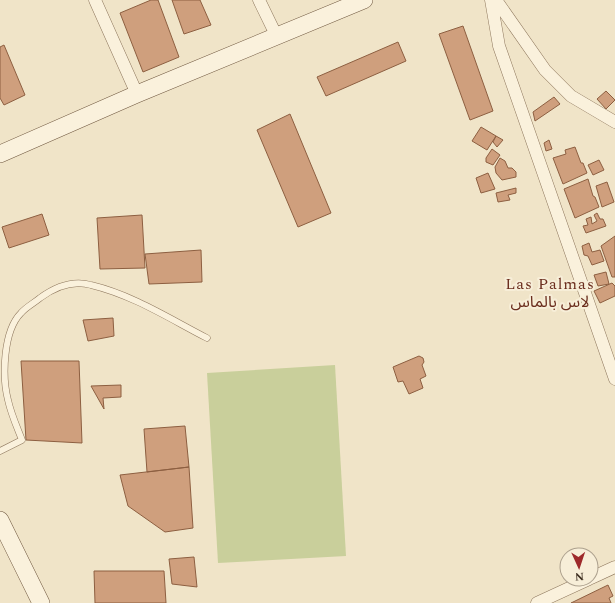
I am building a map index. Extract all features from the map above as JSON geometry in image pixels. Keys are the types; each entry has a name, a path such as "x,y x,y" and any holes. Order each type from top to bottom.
{"main road":[{"path":"0,154 137,94 364,0"},
{"path":"0,520 41,603"}],"street":[{"path":"95,0 137,94"},
{"path":"259,0 277,37"},
{"path":"491,0 499,46 615,379"},
{"path":"496,0 545,70 570,96 615,122"},
{"path":"599,575 615,567"},
{"path":"537,603 572,587"}],"lane":[{"path":"0,450 22,440 8,402 6,390 7,343 9,333 21,313 54,290 67,284 91,285 124,296 207,338"}],"green space":[{"path":"335,365 346,556 218,563 207,373"}],"building":[{"path":"151,0 158,0 179,57 143,72 120,13"},
{"path":"172,0 200,0 211,25 184,34"},
{"path":"463,26 493,111 470,120 439,34"},
{"path":"398,42 406,61 326,96 317,77"},
{"path":"4,45 25,95 4,105 0,98 0,47"},
{"path":"606,91 615,100 606,109 597,99"},
{"path":"554,97 560,104 535,121 533,112"},
{"path":"290,114 331,213 298,227 257,130"},
{"path":"481,127 496,136 487,150 472,141"},
{"path":"496,136 503,140 497,147 493,142"},
{"path":"549,140 552,149 546,151 544,143"},
{"path":"575,147 581,163 583,163 587,173 563,184 553,158 566,154 565,150"},
{"path":"492,149 500,155 493,165 486,162 486,158"},
{"path":"500,158 505,161 508,168 512,168 516,172 516,177 502,180 496,173 495,167"},
{"path":"599,160 604,170 593,175 588,165"},
{"path":"488,173 495,189 481,193 476,178"},
{"path":"588,179 593,196 595,197 599,207 575,218 564,189"},
{"path":"607,182 614,202 602,207 596,186"},
{"path":"516,188 516,193 508,195 510,200 498,202 496,193"},
{"path":"597,213 600,219 603,219 606,226 586,233 583,226 588,225 586,219 591,217 592,224 597,221 594,215"},
{"path":"42,214 49,235 9,248 2,227"},
{"path":"142,215 145,268 100,269 97,218"},
{"path":"615,236 615,277 612,277 601,246"},
{"path":"589,243 592,252 600,250 604,261 592,265 588,256 584,255 582,246"},
{"path":"201,250 202,282 149,284 145,254"},
{"path":"606,272 609,284 598,286 594,275"},
{"path":"612,283 615,286 615,296 600,303 594,291"},
{"path":"113,318 114,336 88,341 83,320"},
{"path":"419,356 423,358 424,362 422,365 426,376 420,379 423,388 409,394 403,381 398,382 393,367"},
{"path":"21,361 79,361 82,443 26,440"},
{"path":"121,385 121,397 103,398 104,409 91,386"},
{"path":"185,426 189,467 147,472 144,429"},
{"path":"189,467 193,528 165,532 128,506 120,475"},
{"path":"194,557 197,587 172,584 169,559"},
{"path":"94,571 164,571 166,603 95,603"},
{"path":"608,585 613,596 609,598 611,603 571,603"}],"district":[{"name":"Las Palmas لاس بالماس","path":"550,293"}]}
